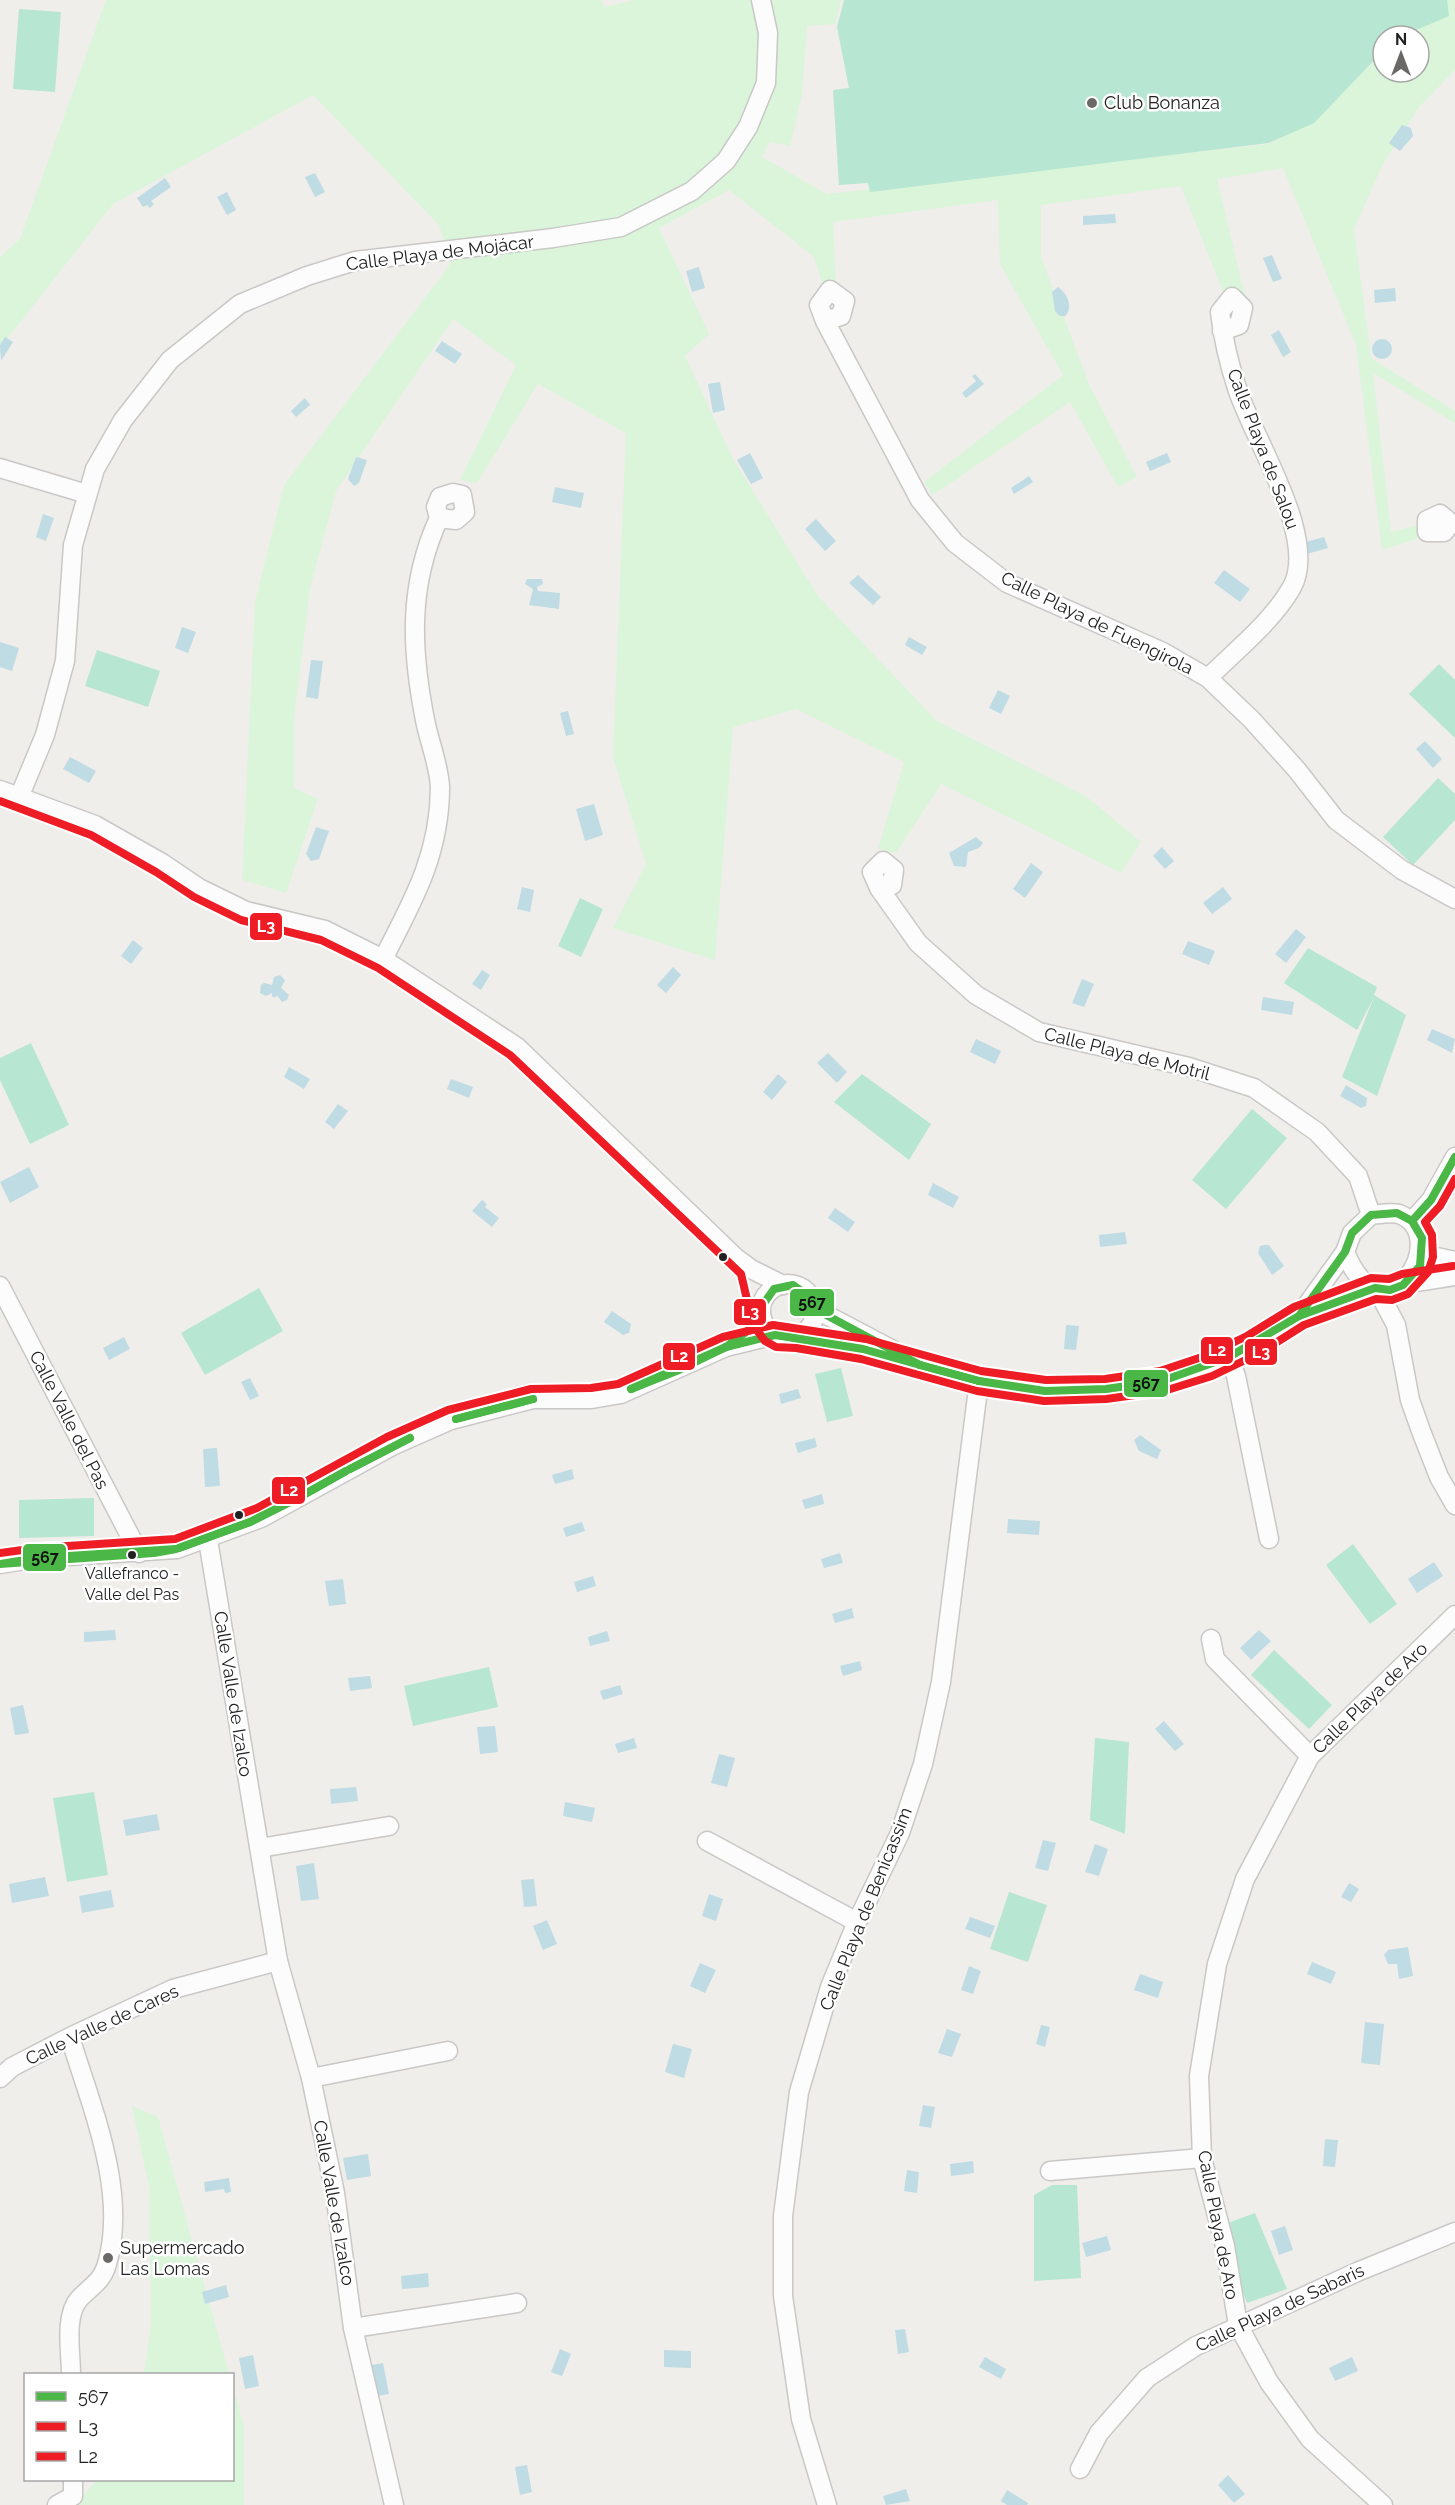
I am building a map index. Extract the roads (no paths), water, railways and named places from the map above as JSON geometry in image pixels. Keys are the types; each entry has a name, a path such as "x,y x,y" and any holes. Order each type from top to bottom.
{"street":[{"name":"Calle Playa de Mojácar","path":"20,795 45,735 65,661 73,545 95,469 123,420 170,360 240,304 307,276 355,261 552,238 621,227 692,191 726,162 748,127 766,83 768,33 761,0"},
{"name":"Calle Playa de Fuengirola","path":"825,321 920,500 955,543 1007,583 1163,652 1208,678 1252,720 1336,820 1402,870 1455,899"},
{"name":"Calle Playa de Salou","path":"1208,678 1269,618 1293,585 1298,548 1293,517 1237,389 1222,331"},
{"path":"0,468 87,494"},
{"path":"383,959 422,885 436,833 440,785 414,656 414,607 428,542 439,518"},
{"path":"0,789 95,825 162,863 199,888 246,911 325,930 383,959 517,1047 751,1269 783,1285 801,1287 808,1293 815,1309 811,1326 797,1337"},
{"name":"Calle Playa de Motril","path":"879,888 918,944 976,995 1039,1032 1189,1067 1254,1088 1317,1132 1358,1176 1371,1215"},
{"path":"1412,1221 1431,1200 1455,1156"},
{"path":"1299,1316 1345,1252 1352,1233 1371,1215 1397,1213 1412,1221 1422,1238 1423,1254 1420,1266 1403,1285 1396,1325"},
{"path":"1345,1252 1352,1271 1363,1282 1376,1289 1396,1325 1410,1401 1439,1477 1455,1504"},
{"path":"1423,1254 1455,1261"},
{"path":"751,1269 762,1316 775,1335"},
{"path":"0,1564 38,1558 139,1554 177,1549 208,1540 261,1518 392,1446 451,1420 533,1399 592,1399 621,1394 726,1347 775,1335 788,1339 797,1337 862,1349 979,1381 1045,1391 1106,1389 1162,1381 1209,1366 1229,1357 1299,1316 1376,1289 1390,1290 1403,1285 1455,1276"},
{"path":"726,1347 762,1316 767,1294 783,1285"},
{"name":"Calle Valle del Pas","path":"0,1286 139,1554"},
{"path":"815,1309 926,1368"},
{"path":"1229,1357 1236,1376 1269,1539"},
{"name":"Calle Playa de Benicassim","path":"827,2505 801,2419 783,2296 783,2216 799,2092 830,1987 857,1922 900,1833 923,1764 941,1682 979,1381"},
{"name":"Calle Valle de Izalco","path":"208,1540 278,1961 311,2078 335,2193 354,2328 394,2505"},
{"name":"Calle Playa de Aro","path":"1382,2505 1310,2439 1269,2382 1238,2325 1225,2246 1202,2158 1198,2076 1217,1964 1245,1879 1310,1756 1455,1615"},
{"path":"1211,1639 1215,1659 1310,1756"},
{"path":"260,1848 389,1826"},
{"path":"707,1841 857,1922"},
{"name":"Calle Valle de Cares","path":"0,2078 12,2067 70,2037 173,1989 278,1961"},
{"path":"70,2037 109,2164 113,2189 107,2264 100,2281 78,2300 71,2317 71,2373"},
{"path":"311,2078 448,2051"},
{"path":"1050,2171 1202,2158"},
{"name":"Calle Playa de Sabaris","path":"1080,2469 1099,2433 1147,2378 1196,2346 1238,2325 1455,2232"},
{"path":"354,2328 518,2303"},
{"path":"57,2505 73,2496 73,2481"}],"water":[{"path":"1402,125 1411,128 1413,136 1400,151 1389,143"},
{"path":"315,173 325,192 315,197 305,177"},
{"path":"165,178 171,187 151,201 154,204 150,208 147,205 143,207 137,198"},
{"path":"227,192 236,210 227,215 217,197"},
{"path":"1115,214 1116,223 1083,225 1083,216"},
{"path":"1272,255 1282,279 1273,282 1263,258"},
{"path":"699,267 705,288 692,292 686,271"},
{"path":"1058,287 1069,304 1065,316 1060,316 1055,311 1052,292"},
{"path":"1395,288 1396,301 1375,303 1374,290"},
{"path":"1279,330 1291,352 1283,357 1271,335"},
{"path":"5,337 13,342 1,361 0,345"},
{"path":"1382,339 1389,342 1392,349 1389,356 1382,359 1375,356 1372,349 1375,342"},
{"path":"442,341 462,354 455,364 435,351"},
{"path":"975,374 984,384 966,398 962,393 976,381 972,376"},
{"path":"720,382 725,410 713,413 708,384"},
{"path":"305,398 310,405 296,417 291,411"},
{"path":"750,453 763,478 751,484 737,460"},
{"path":"1167,453 1171,462 1150,471 1146,462"},
{"path":"356,457 367,460 359,483 354,486 348,479"},
{"path":"1029,476 1033,482 1014,494 1011,488"},
{"path":"555,487 584,493 581,508 552,502"},
{"path":"43,514 54,518 46,541 36,537"},
{"path":"816,519 836,541 825,551 805,529"},
{"path":"1324,537 1328,548 1303,555 1299,544"},
{"path":"1224,570 1250,589 1240,602 1214,583"},
{"path":"858,575 881,597 873,605 849,583"},
{"path":"527,579 542,579 543,584 537,587 538,591 560,593 559,609 529,605 533,589 525,584"},
{"path":"182,627 196,632 188,653 175,648"},
{"path":"909,637 927,647 922,655 905,645"},
{"path":"0,642 19,648 12,671 0,667"},
{"path":"311,660 323,661 318,699 306,697"},
{"path":"998,690 1010,696 1001,714 989,708"},
{"path":"568,711 574,734 566,736 560,713"},
{"path":"1425,741 1442,759 1433,768 1416,749"},
{"path":"70,757 96,771 89,783 63,769"},
{"path":"594,804 603,835 585,841 576,809"},
{"path":"316,827 329,831 319,859 311,861 306,854"},
{"path":"976,837 983,843 979,848 968,852 966,867 954,866 949,853"},
{"path":"1162,847 1174,861 1165,869 1153,856"},
{"path":"1031,863 1043,872 1025,898 1013,889"},
{"path":"522,887 534,890 530,912 517,909"},
{"path":"1223,887 1232,899 1212,914 1203,903"},
{"path":"1296,929 1306,937 1286,963 1275,954"},
{"path":"133,940 143,948 131,964 121,956"},
{"path":"1188,941 1215,951 1209,965 1182,954"},
{"path":"673,967 681,975 666,993 657,985"},
{"path":"482,970 490,975 481,990 472,984"},
{"path":"280,975 285,980 281,988 289,995 287,1000 282,1002 277,995 275,998 272,993 266,996 260,993 261,985 264,983 272,985 274,977"},
{"path":"1082,979 1094,984 1084,1007 1072,1003"},
{"path":"1263,997 1294,1002 1292,1015 1261,1010"},
{"path":"1432,1029 1455,1039 1452,1053 1427,1040"},
{"path":"976,1039 1001,1051 995,1064 970,1052"},
{"path":"828,1053 847,1072 837,1083 817,1063"},
{"path":"289,1067 310,1079 304,1089 284,1077"},
{"path":"778,1074 787,1082 772,1100 763,1092"},
{"path":"451,1079 473,1087 469,1098 447,1089"},
{"path":"1346,1085 1367,1098 1366,1106 1361,1108 1340,1096"},
{"path":"338,1104 348,1111 334,1129 325,1122"},
{"path":"29,1167 39,1187 10,1203 0,1182"},
{"path":"933,1183 959,1197 953,1208 928,1195"},
{"path":"482,1200 487,1204 485,1207 499,1218 492,1227 472,1211"},
{"path":"835,1208 855,1222 848,1232 828,1218"},
{"path":"1125,1232 1127,1244 1100,1247 1099,1235"},
{"path":"1269,1245 1284,1266 1272,1275 1258,1253 1260,1246"},
{"path":"612,1311 631,1324 629,1333 623,1335 604,1322"},
{"path":"1066,1325 1079,1326 1076,1350 1064,1349"},
{"path":"124,1337 130,1349 109,1360 103,1348"},
{"path":"250,1378 259,1396 250,1400 241,1382"},
{"path":"798,1389 801,1398 781,1404 779,1394"},
{"path":"1140,1435 1161,1450 1157,1459 1139,1451 1134,1440"},
{"path":"815,1438 817,1447 798,1453 795,1443"},
{"path":"217,1448 220,1486 205,1487 203,1449"},
{"path":"572,1469 574,1479 555,1484 552,1475"},
{"path":"822,1494 824,1504 805,1509 802,1500"},
{"path":"1008,1519 1040,1521 1039,1535 1007,1533"},
{"path":"582,1522 585,1531 566,1537 563,1528"},
{"path":"840,1553 843,1563 824,1568 821,1559"},
{"path":"1434,1562 1443,1576 1417,1593 1408,1579"},
{"path":"593,1576 596,1586 577,1592 574,1582"},
{"path":"343,1579 346,1604 329,1606 325,1581"},
{"path":"852,1608 854,1618 835,1623 832,1614"},
{"path":"115,1630 116,1640 84,1642 84,1632"},
{"path":"1259,1630 1271,1641 1251,1660 1240,1648"},
{"path":"607,1631 610,1641 590,1646 588,1637"},
{"path":"860,1661 862,1670 843,1676 840,1666"},
{"path":"370,1676 372,1688 350,1691 348,1678"},
{"path":"620,1685 623,1694 603,1700 600,1691"},
{"path":"23,1705 29,1733 15,1735 10,1708"},
{"path":"1164,1721 1184,1744 1175,1751 1155,1729"},
{"path":"495,1726 498,1752 480,1754 477,1727"},
{"path":"634,1738 637,1748 618,1753 615,1744"},
{"path":"719,1754 735,1758 727,1787 711,1783"},
{"path":"356,1787 358,1801 331,1804 330,1789"},
{"path":"565,1802 595,1808 592,1822 563,1816"},
{"path":"157,1814 160,1830 126,1836 123,1820"},
{"path":"1043,1840 1056,1843 1048,1871 1035,1868"},
{"path":"1095,1844 1108,1849 1099,1876 1085,1872"},
{"path":"314,1863 319,1899 301,1901 296,1866"},
{"path":"45,1877 49,1896 12,1903 9,1884"},
{"path":"534,1879 537,1906 524,1907 521,1880"},
{"path":"1349,1883 1359,1889 1351,1902 1341,1897"},
{"path":"111,1890 114,1907 82,1913 79,1896"},
{"path":"709,1894 723,1899 716,1921 702,1916"},
{"path":"970,1917 995,1926 990,1938 965,1929"},
{"path":"547,1920 557,1944 543,1950 533,1926"},
{"path":"1408,1947 1413,1976 1399,1979 1397,1964 1388,1964 1384,1955 1388,1950"},
{"path":"1312,1962 1336,1972 1331,1984 1307,1974"},
{"path":"700,1963 716,1970 705,1993 690,1986"},
{"path":"969,1966 981,1971 973,1994 961,1990"},
{"path":"1140,1974 1163,1982 1158,1998 1134,1990"},
{"path":"1365,2022 1384,2024 1380,2065 1361,2063"},
{"path":"1041,2025 1050,2027 1045,2047 1036,2044"},
{"path":"947,2029 961,2034 952,2057 938,2053"},
{"path":"673,2044 692,2049 684,2078 665,2072"},
{"path":"923,2105 935,2107 931,2128 919,2126"},
{"path":"1325,2139 1338,2140 1335,2167 1323,2166"},
{"path":"368,2154 371,2176 347,2180 343,2158"},
{"path":"973,2161 974,2173 951,2176 950,2164"},
{"path":"907,2170 919,2172 917,2193 904,2191"},
{"path":"229,2178 231,2192 225,2193 224,2189 205,2192 204,2182"},
{"path":"1285,2226 1293,2250 1279,2255 1271,2231"},
{"path":"1107,2236 1111,2250 1086,2257 1082,2243"},
{"path":"428,2273 429,2287 402,2289 401,2276"},
{"path":"226,2285 229,2297 205,2304 202,2292"},
{"path":"905,2329 909,2352 898,2354 895,2330"},
{"path":"560,2349 571,2354 562,2376 551,2372"},
{"path":"664,2350 691,2351 691,2368 664,2367"},
{"path":"253,2355 259,2386 245,2389 239,2358"},
{"path":"985,2357 1006,2369 1001,2379 979,2367"},
{"path":"1352,2357 1358,2371 1335,2381 1329,2368"},
{"path":"383,2363 389,2394 377,2396 371,2365"},
{"path":"527,2465 532,2492 520,2495 515,2467"},
{"path":"1228,2475 1245,2494 1234,2503 1218,2485"},
{"path":"906,2489 910,2501 886,2505 883,2496"},
{"path":"1007,2490 1028,2503 1027,2505 1007,2505 1001,2501"}],"place":[{"name":"Club Bonanza","path":"1092,103"},
{"name":"Vallefranco - Valle del Pas","path":"132,1555"},
{"name":"Supermercado Las Lomas","path":"108,2258"}]}
